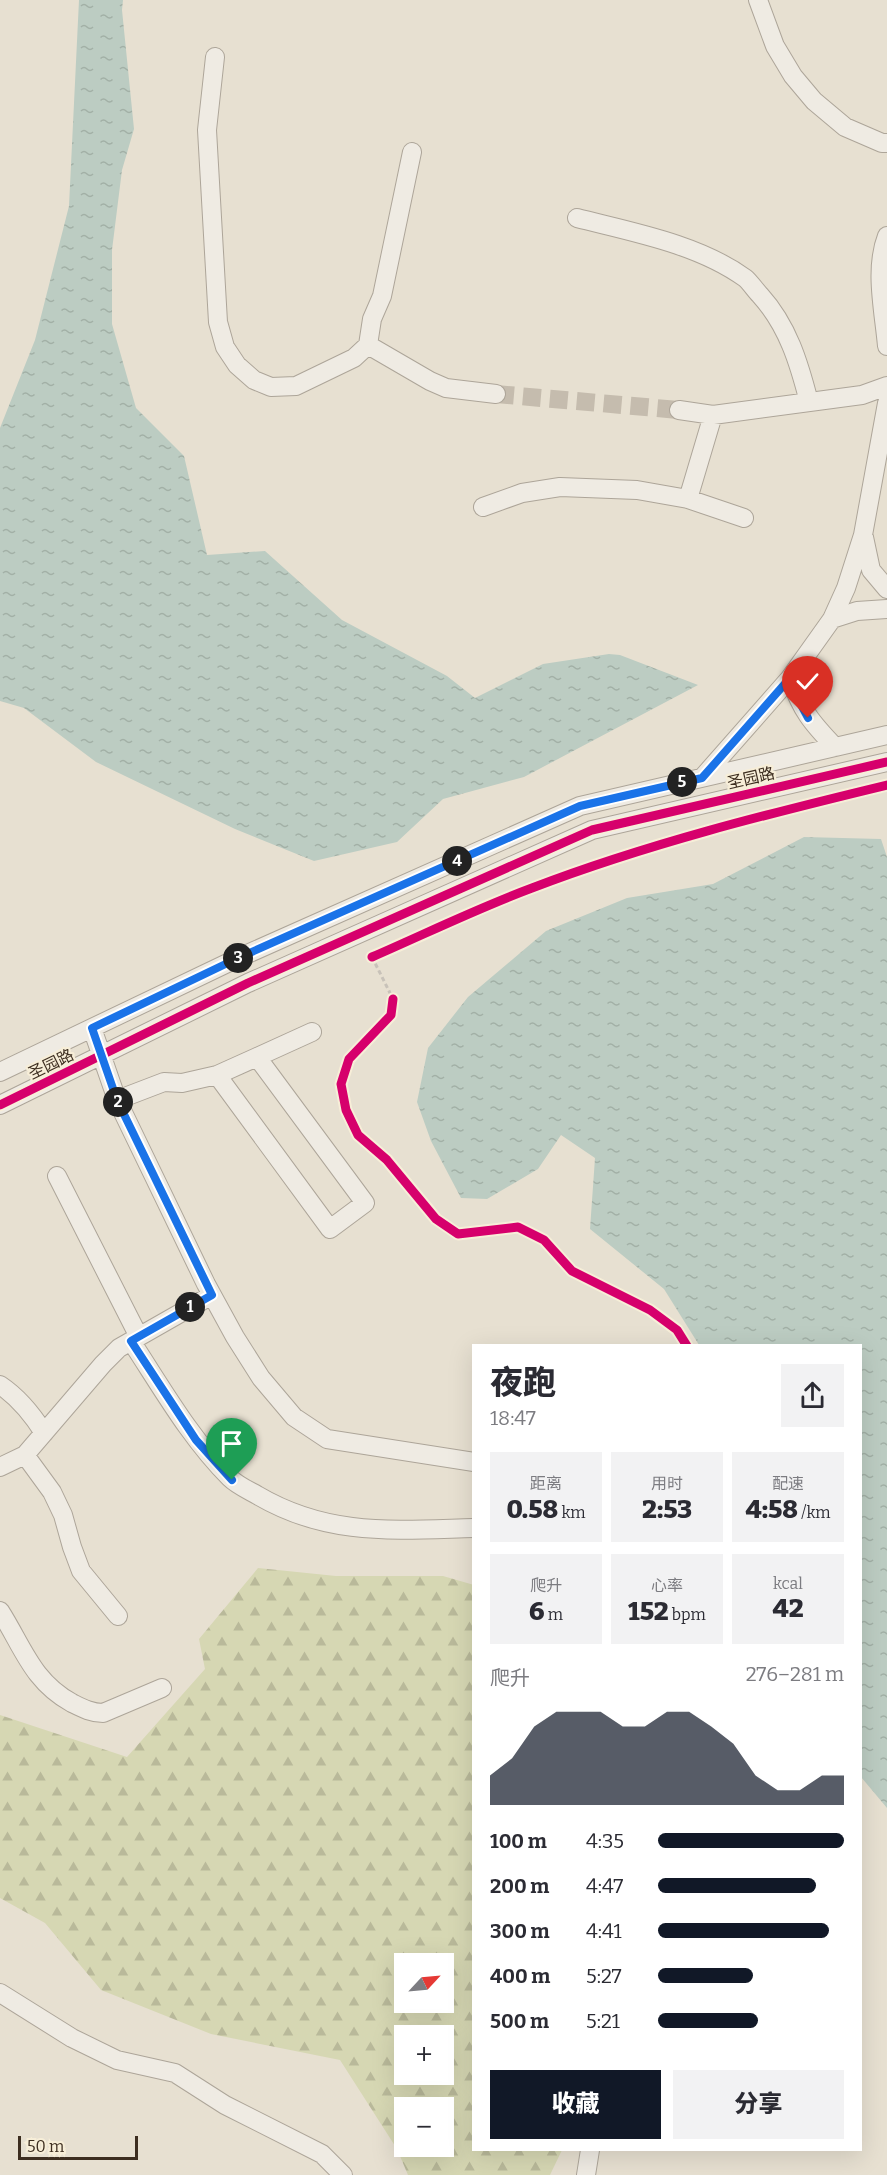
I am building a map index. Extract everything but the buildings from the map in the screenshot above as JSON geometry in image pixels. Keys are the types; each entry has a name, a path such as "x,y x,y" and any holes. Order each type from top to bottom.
{"street":[{"path":"758,0 775,46 793,76 814,101 845,127 887,143"},
{"path":"215,57 207,130 218,321 225,347 237,365 254,380 272,387 296,386 354,358 368,345 372,319 382,296 392,255 412,152"},
{"path":"577,218 662,240 705,256 746,279 781,322 799,364 809,402"},
{"path":"887,236 881,251 887,346"},
{"path":"368,345 446,388 496,394"},
{"path":"679,410 713,415 862,395 887,386"},
{"path":"702,778 790,678 832,619 846,588 863,535 887,403"},
{"path":"688,499 713,415"},
{"path":"483,507 522,493 560,487 637,490 688,499 744,518"},
{"path":"863,535 871,570 887,589"},
{"path":"832,619 857,611 887,609"},
{"path":"790,678 808,718 835,747"},
{"name":"圣园路","path":"0,1072 236,959 580,806 887,735"},
{"name":"圣园路","path":"0,1105 248,982 591,830 887,762"},
{"path":"92,1028 103,1054 117,1100 212,1295 261,1378 294,1417 327,1439 472,1462"},
{"path":"117,1100 164,1082 182,1083 217,1075 312,1032"},
{"path":"217,1075 330,1229 365,1203 257,1057"},
{"path":"57,1176 135,1339 196,1440 232,1480 281,1509 335,1525 385,1530 472,1528"},
{"path":"0,1467 25,1455 119,1348 212,1295"},
{"path":"0,1385 12,1393 44,1433"},
{"path":"25,1455 59,1507 81,1571 118,1616"},
{"path":"0,1611 37,1673 53,1692 75,1704 94,1713 103,1713 162,1688"},
{"path":"0,1993 72,2038 117,2060 175,2073 225,2105 322,2154 343,2175"},
{"path":"586,2175 590,2151"}],"path":[{"path":"383,952 372,957 393,1003"}],"green space":[{"path":"258,1568 336,1576 443,1576 472,1584 472,2151 562,2151 550,2175 408,2175 400,2157 454,2157 454,2097 394,2097 394,2144 340,2060 211,2034 101,1990 45,1923 0,1898 0,1715 127,1757 205,1669 199,1639"}],"water":[{"path":"79,0 123,0 122,10 134,129 122,170 112,250 112,324 136,408 184,456 207,555 265,551 342,620 447,676 475,698 543,664 609,654 620,655 698,685 524,777 443,799 397,842 314,861 235,829 96,762 24,708 0,701 0,428 35,340 69,206"},
{"path":"804,837 881,839 887,857 887,1808 862,1778 862,1344 698,1344 664,1289 590,1229 595,1158 561,1135 538,1169 487,1199 461,1198 431,1141 417,1102 428,1048 468,997 546,931 627,898 713,884"}],"tunnel":[{"path":"496,394 679,410"}],"cycle path":[{"path":"0,1105 248,983 592,830 887,762"},
{"path":"372,957 512,896 619,857 752,819 887,785"},
{"path":"393,999 391,1015 349,1059 341,1084 346,1110 358,1135 387,1160 436,1219 458,1234 518,1227 544,1240 572,1271 650,1310 677,1330 686,1344"}],"route":[{"path":"232,1480 196,1440 131,1341 212,1295 117,1100 103,1054 92,1028 236,959 580,806 702,778 790,678 808,718"}]}
